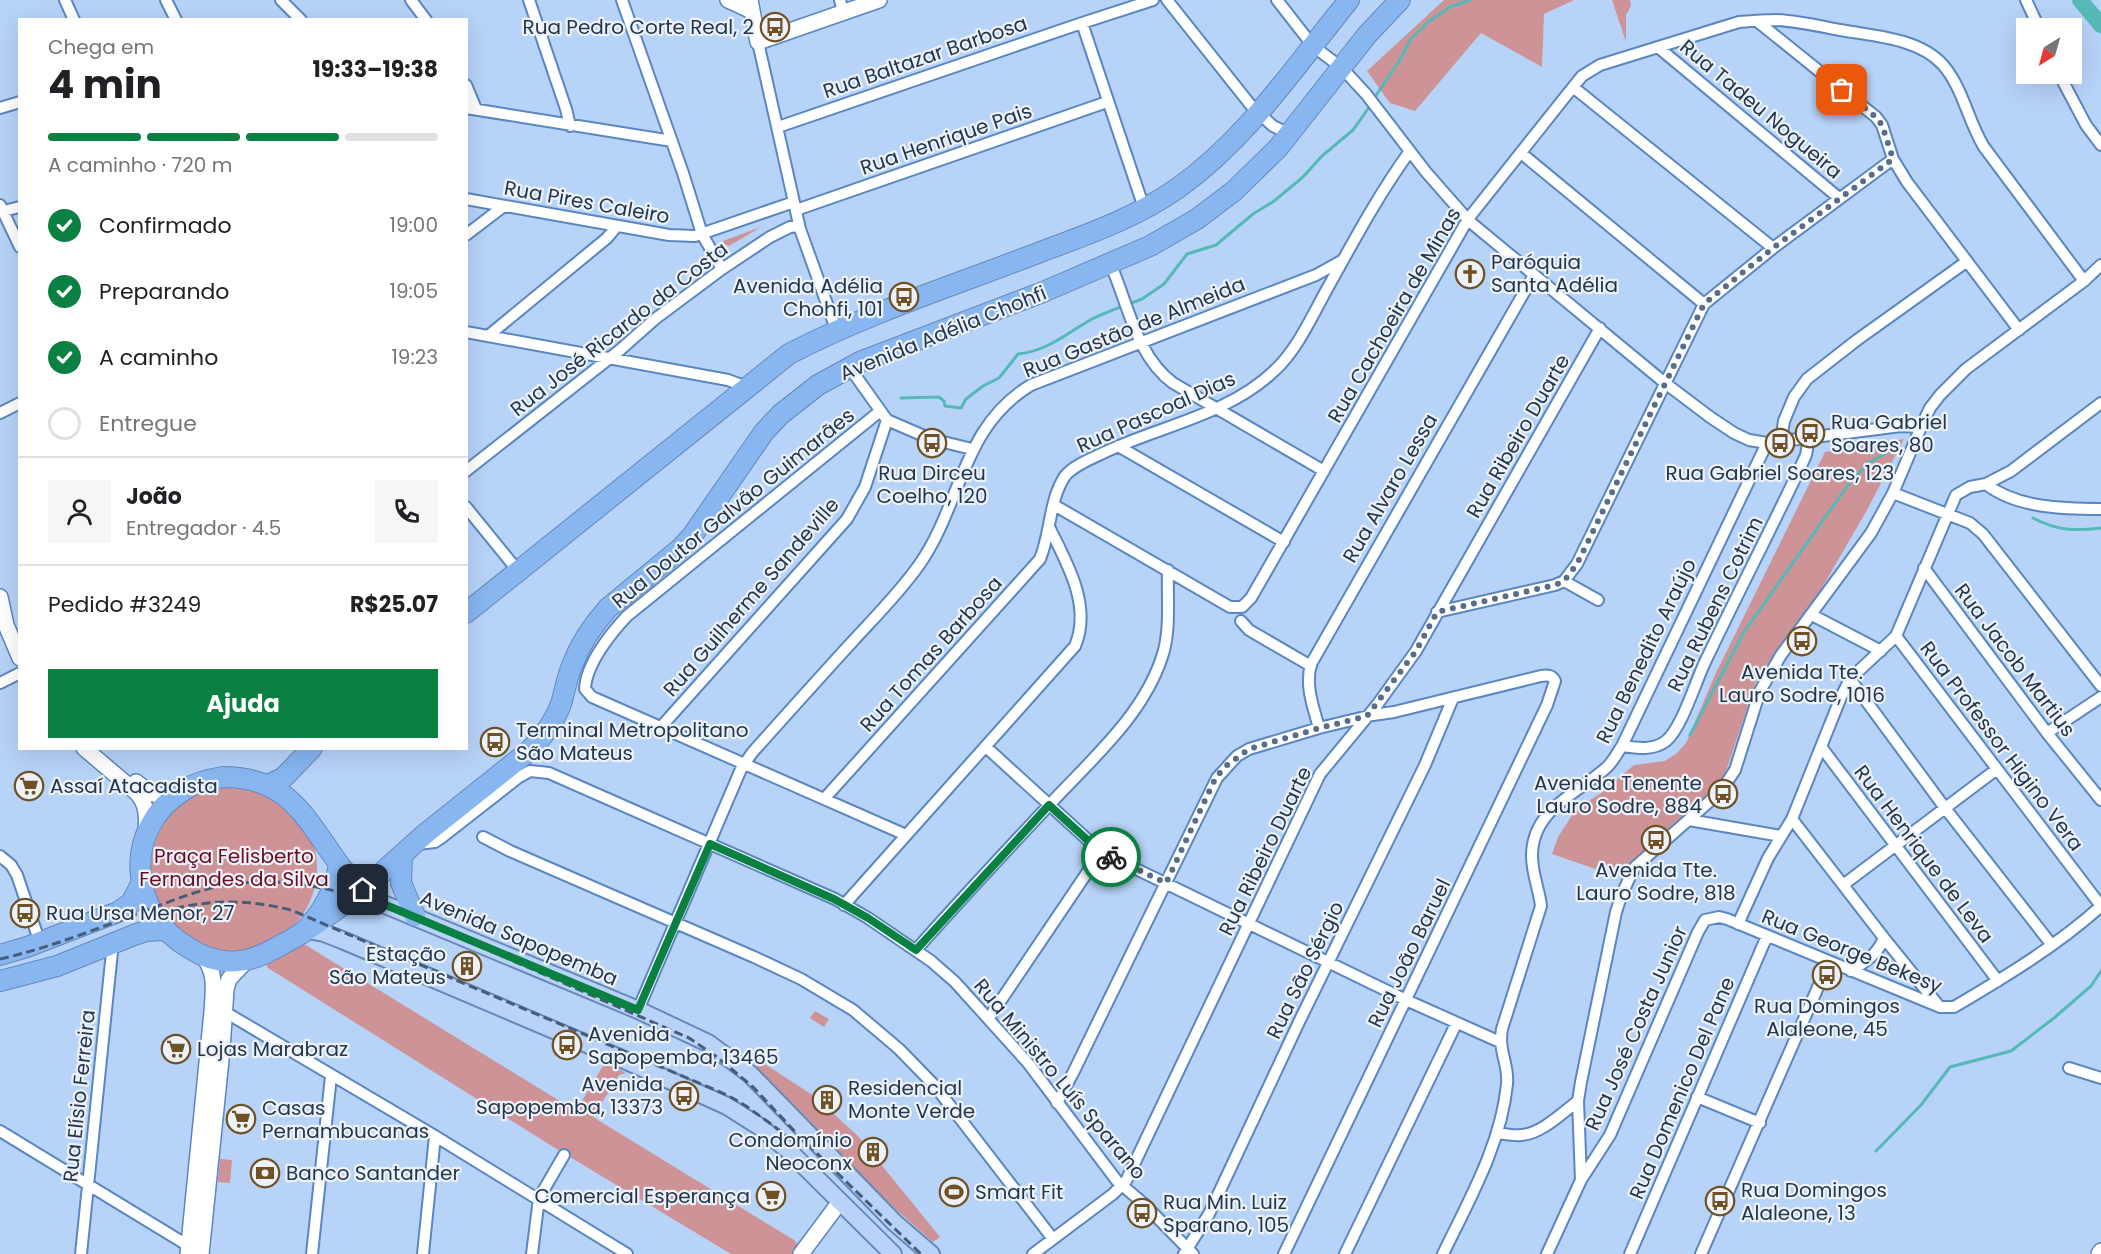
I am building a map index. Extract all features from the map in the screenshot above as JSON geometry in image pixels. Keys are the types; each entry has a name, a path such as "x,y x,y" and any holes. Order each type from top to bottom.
{"highway":[{"name":"Avenida Adélia Chohfi","path":"304,932 344,906 541,739 552,724 561,705 572,665 584,639 598,619 692,536 748,453 781,414 818,385 862,361 1043,292 1149,246 1197,219 1256,171 1289,134 1327,57 1350,0"},
{"name":"Avenida Adélia Chohfi","path":"468,611 789,354 836,330 1100,229 1144,208 1178,188 1223,153 1258,114 1327,57 1380,20 1400,0"},
{"path":"268,785 283,778 310,750"},
{"path":"223,777 254,780 286,795 339,864 336,881 328,898 304,932 272,950 247,960 225,961 204,957 177,942 164,930 150,908 141,884 141,852 146,836 160,811 173,799 183,790 194,785 223,777"},
{"path":"408,850 401,883 415,916"},
{"path":"0,955 40,943 126,908 135,897 141,884"},
{"path":"0,981 57,966 113,942 146,931 164,930"}],"main road":[{"path":"728,0 751,5 758,42 842,6 879,0"},
{"path":"0,597 6,625 18,653"},
{"path":"86,750 144,801 147,819 146,836"},
{"path":"96,750 150,793 173,799"},
{"name":"Avenida Sapopemba","path":"339,864 376,901 638,1010 708,1043 741,1067 891,1218 931,1254"},
{"path":"304,932 324,933 342,940 711,1097 771,1136 893,1254"},
{"path":"197,1252 214,977 204,957"},
{"path":"197,1252 229,979 247,960"},
{"path":"801,1254 845,1197 856,1196 870,1202 891,1218"}],"street":[{"path":"65,0 73,18"},
{"path":"166,0 175,18"},
{"path":"281,0 299,18"},
{"path":"411,0 424,18"},
{"path":"529,0 570,126"},
{"path":"622,0 702,234 722,269"},
{"name":"Rua Baltazar Barbosa","path":"778,127 1154,0"},
{"path":"1167,0 1258,114 1273,126 1289,134"},
{"path":"1276,0 1327,57 1366,94 1468,220 1665,383 1734,433 1749,440 1767,443 1900,426 1921,427"},
{"path":"2026,0 2034,18"},
{"path":"1757,21 1876,117 1886,135 1893,159 1907,182 2019,330"},
{"name":"Rua Cachoeira de Minas","path":"1054,505 1230,607 1242,607 1251,598 1284,542 1468,220 1582,76 1600,65 1721,27 1757,21 1794,21 1895,40 1919,48 1936,57 1955,82 1977,136 1984,147 2084,281"},
{"path":"1082,23 1144,208"},
{"path":"758,42 799,226 836,330"},
{"name":"Rua Tadeu Nogueira","path":"1659,48 1839,198"},
{"path":"2064,84 2086,125 2101,145"},
{"path":"1573,87 1773,248"},
{"name":"Rua Henrique Pais","path":"702,234 795,206 1107,102"},
{"path":"0,108 18,103"},
{"path":"471,109 672,141"},
{"name":"Rua Pascoal Dias","path":"1049,527 1054,505 1066,474 1118,446 1234,400 1256,387 1285,360 1394,174 1410,151"},
{"path":"1521,153 1704,304"},
{"path":"1437,612 1564,581 1577,564 1704,304 1773,248 1893,159"},
{"name":"Rua Pires Caleiro","path":"468,199 669,236 702,234"},
{"path":"468,233 504,206"},
{"path":"18,207 1,208 18,243"},
{"path":"488,336 606,238 617,226"},
{"name":"Rua José Ricardo da Costa","path":"468,469 655,319 722,269 770,237 790,227 799,226"},
{"name":"Rua Gastão de Almeida","path":"638,1010 744,765 752,753 919,565 941,526 972,449 1004,405 1031,385 1316,275 1343,260"},
{"path":"1781,441 1784,422 1794,397 1808,379 1857,340 1966,262"},
{"path":"1110,263 1141,342 1152,363 1161,374 1324,471"},
{"path":"1581,1180 1578,1101 1621,894 1635,867 1710,801 1735,770 1763,685 1781,655 1871,533 1893,493 1930,408 1950,383 2084,281 2101,265"},
{"name":"Rua Alvaro Lessa","path":"1320,728 1308,689 1311,666 1534,275"},
{"name":"Rua Ribeiro Duarte","path":"1033,1254 1126,1181 1320,774 1416,651 1600,328"},
{"path":"468,332 728,380 747,387"},
{"path":"850,368 883,416 931,439 972,449"},
{"path":"0,413 18,404"},
{"path":"1738,924 1768,858 1792,819 1850,679 1896,636 1956,495 2011,471 2101,404"},
{"name":"Rua Doutor Galvão Guimarães","path":"660,728 592,697 585,689 587,678 609,637 627,616 883,416"},
{"name":"Rua Guilherme Sandeville","path":"660,728 848,519 865,487 883,416"},
{"name":"Rua Rubens Cotrim","path":"1622,746 1656,747 1670,737 1675,730 1801,466 1809,438"},
{"name":"Rua Benedito Araújo","path":"1443,1254 1481,1175 1497,1133 1507,1084 1500,1042 1541,906 1533,872 1532,854 1539,829 1562,800 1608,766 1622,746 1767,443"},
{"path":"1118,446 1284,542"},
{"path":"1986,483 2000,494 2028,502 2065,508 2101,509"},
{"path":"1893,493 1970,523 1983,534 2101,686"},
{"path":"468,509 518,571"},
{"path":"844,905 1064,662 1075,646 1080,636 1082,623 1079,599 1063,555 1049,527"},
{"name":"Rua Tomas Barbosa","path":"825,798 1031,570 1040,559 1049,527"},
{"name":"Rua Jacob Martius","path":"1924,568 2047,734 2101,801"},
{"path":"916,950 1109,741 1142,701 1163,655 1166,635 1168,570"},
{"path":"1564,581 1598,600"},
{"path":"1812,615 1881,651"},
{"path":"1241,621 1248,630 1311,666"},
{"name":"Rua Professor Higino Vera","path":"1896,636 2101,906"},
{"path":"0,683 18,674"},
{"name":"Rua João Baruel","path":"1284,1254 1547,705 1556,681 1548,675 1541,676 1454,698"},
{"path":"1850,679 1945,808 2051,944"},
{"path":"2047,734 2101,697"},
{"path":"1057,1102 1216,777 1226,766 1249,749 1367,716 1454,698"},
{"name":"Rua São Sérgio","path":"1188,1252 1209,1214 1425,765 1454,698"},
{"path":"660,728 906,835"},
{"path":"986,747 1101,852 1456,1024 1500,1042"},
{"name":"Rua Henrique de Leva","path":"1822,748 1998,981"},
{"path":"1843,885 1997,769"},
{"name":"Rua Ministro Luís Sparano","path":"408,850 435,842 519,777 530,771 549,773 844,905 916,950 955,982 1028,1063 1122,1185 1188,1252"},
{"path":"1792,819 1940,1008"},
{"path":"1689,820 1781,836"},
{"path":"483,837 801,979 853,1010 899,1049 935,1086 1053,1239"},
{"path":"988,1018 1101,852"},
{"path":"1,859 11,865 17,875 40,943"},
{"name":"Rua George Bekesy","path":"1738,924 1940,1008 1954,1008 1998,981 2101,906"},
{"name":"Rua José Costa Junior","path":"1547,1254 1581,1180 1613,1128 1701,925 1705,920 1719,917 1738,924"},
{"name":"Rua Domenico Del Pane","path":"1630,1254 1767,936"},
{"path":"1851,970 1872,958 1880,949 1884,938"},
{"name":"Rua Elísio Ferreira","path":"81,1254 113,942"},
{"path":"1701,1254 1829,962"},
{"path":"225,1012 539,1198 627,1254"},
{"path":"1345,1254 1456,1024"},
{"path":"2069,1068 2101,1078"},
{"path":"312,1254 331,1076"},
{"path":"1697,1097 1760,1123"},
{"path":"1497,1133 1528,1134 1578,1101"},
{"path":"0,1131 197,1252"},
{"path":"423,1254 435,1136"},
{"path":"532,1254 539,1198 564,1155"}],"green space":[{"path":"1444,0 1574,0 1544,14 1542,67 1481,33 1415,111 1390,103 1367,71"},
{"path":"1612,0 1630,0 1631,6 1626,15 1626,42"},
{"path":"761,227 729,246 724,244 723,241"},
{"path":"1904,439 1867,510 1816,598 1758,676 1725,774 1698,810 1652,850 1610,874 1552,854 1558,837 1576,809 1601,793 1634,765 1665,761 1686,743 1715,675 1825,452"},
{"name":"Praça Felisberto Fernandes da Silva","path":"234,785 266,792 280,799 292,810 303,822 310,836 317,868 310,900 303,914 292,926 280,937 266,944 234,951 202,944 188,937 176,926 165,914 158,900 151,868 158,836 165,822 176,810 188,799 202,792"},
{"path":"304,944 576,1111 604,1064 608,1063 626,1073 619,1075 593,1117 794,1240 807,1254 731,1254 555,1148 268,968 265,963"},
{"path":"815,1011 829,1019 824,1027 810,1018"},
{"path":"760,1061 814,1096 858,1136 940,1237 933,1242 891,1205 780,1095 756,1068"},
{"path":"220,1159 232,1160 230,1183 218,1182"}],"waterway":[{"path":"1373,100 1410,40 1428,22 1450,7 1470,0"},
{"path":"2080,0 2101,25"},
{"path":"1129,304 1142,299 1164,284 1187,254 1216,245 1253,214 1274,201 1353,130 1370,106"},
{"path":"901,398 939,397 944,401 945,406 961,408 966,399 983,386 999,378 1018,354 1039,349 1057,341 1092,319 1123,306"},
{"path":"1690,735 1744,632 1848,485 1868,463 1886,453"},
{"path":"2033,518 2066,529 2101,528"},
{"path":"1876,1151 1921,1105 1950,1067 2011,1051 2091,986 2101,971"}],"railway":[{"path":"0,959 72,938 176,899 233,884 268,882 303,885 371,902 405,914 689,1038 717,1057 753,1087 801,1138 921,1254"},
{"path":"162,912 195,905 226,902 275,906 291,910 727,1095 797,1143"}],"way so far":[{"path":"1111,857 1166,883 1216,777 1237,756 1263,744 1367,716 1416,651 1437,612 1564,581 1577,564 1704,304 1773,248 1893,159 1882,125 1876,117 1842,90"}],"place":[{"name":"Rua Pedro Corte Real, 2","path":"775,27"},
{"name":"Paróquia Santa Adélia","path":"1470,274"},
{"name":"Avenida Adélia Chohfi, 101","path":"904,297"},
{"name":"Rua Gabriel Soares, 80","path":"1810,433"},
{"name":"Rua Dirceu Coelho, 120","path":"932,443"},
{"name":"Rua Gabriel Soares, 123","path":"1780,443"},
{"name":"Avenida Tte. Lauro Sodre, 1016","path":"1802,641"},
{"name":"Terminal Metropolitano São Mateus","path":"495,742"},
{"name":"Assaí Atacadista","path":"29,786"},
{"name":"Avenida Tenente Lauro Sodre, 884","path":"1723,794"},
{"name":"Avenida Tte. Lauro Sodre, 818","path":"1656,840"},
{"name":"Rua Ursa Menor, 27","path":"25,913"},
{"name":"Estação São Mateus","path":"467,966"},
{"name":"Rua Domingos Alaleone, 45","path":"1827,975"},
{"name":"Avenida Sapopemba, 13465","path":"567,1045"},
{"name":"Lojas Marabraz","path":"176,1049"},
{"name":"Avenida Sapopemba, 13373","path":"684,1096"},
{"name":"Residencial Monte Verde","path":"827,1100"},
{"name":"Casas Pernambucanas","path":"241,1119"},
{"name":"Condomínio Neoconx","path":"873,1152"},
{"name":"Banco Santander","path":"265,1173"},
{"name":"Smart Fit","path":"954,1192"},
{"name":"Comercial Esperança","path":"771,1196"},
{"name":"Rua Domingos Alaleone, 13","path":"1720,1201"},
{"name":"Rua Min. Luiz Sparano, 105","path":"1142,1213"}],"route":[{"path":"363,890 376,901 638,1010 710,844 834,899 868,918 916,950 1049,805 1101,852 1111,857"}]}
